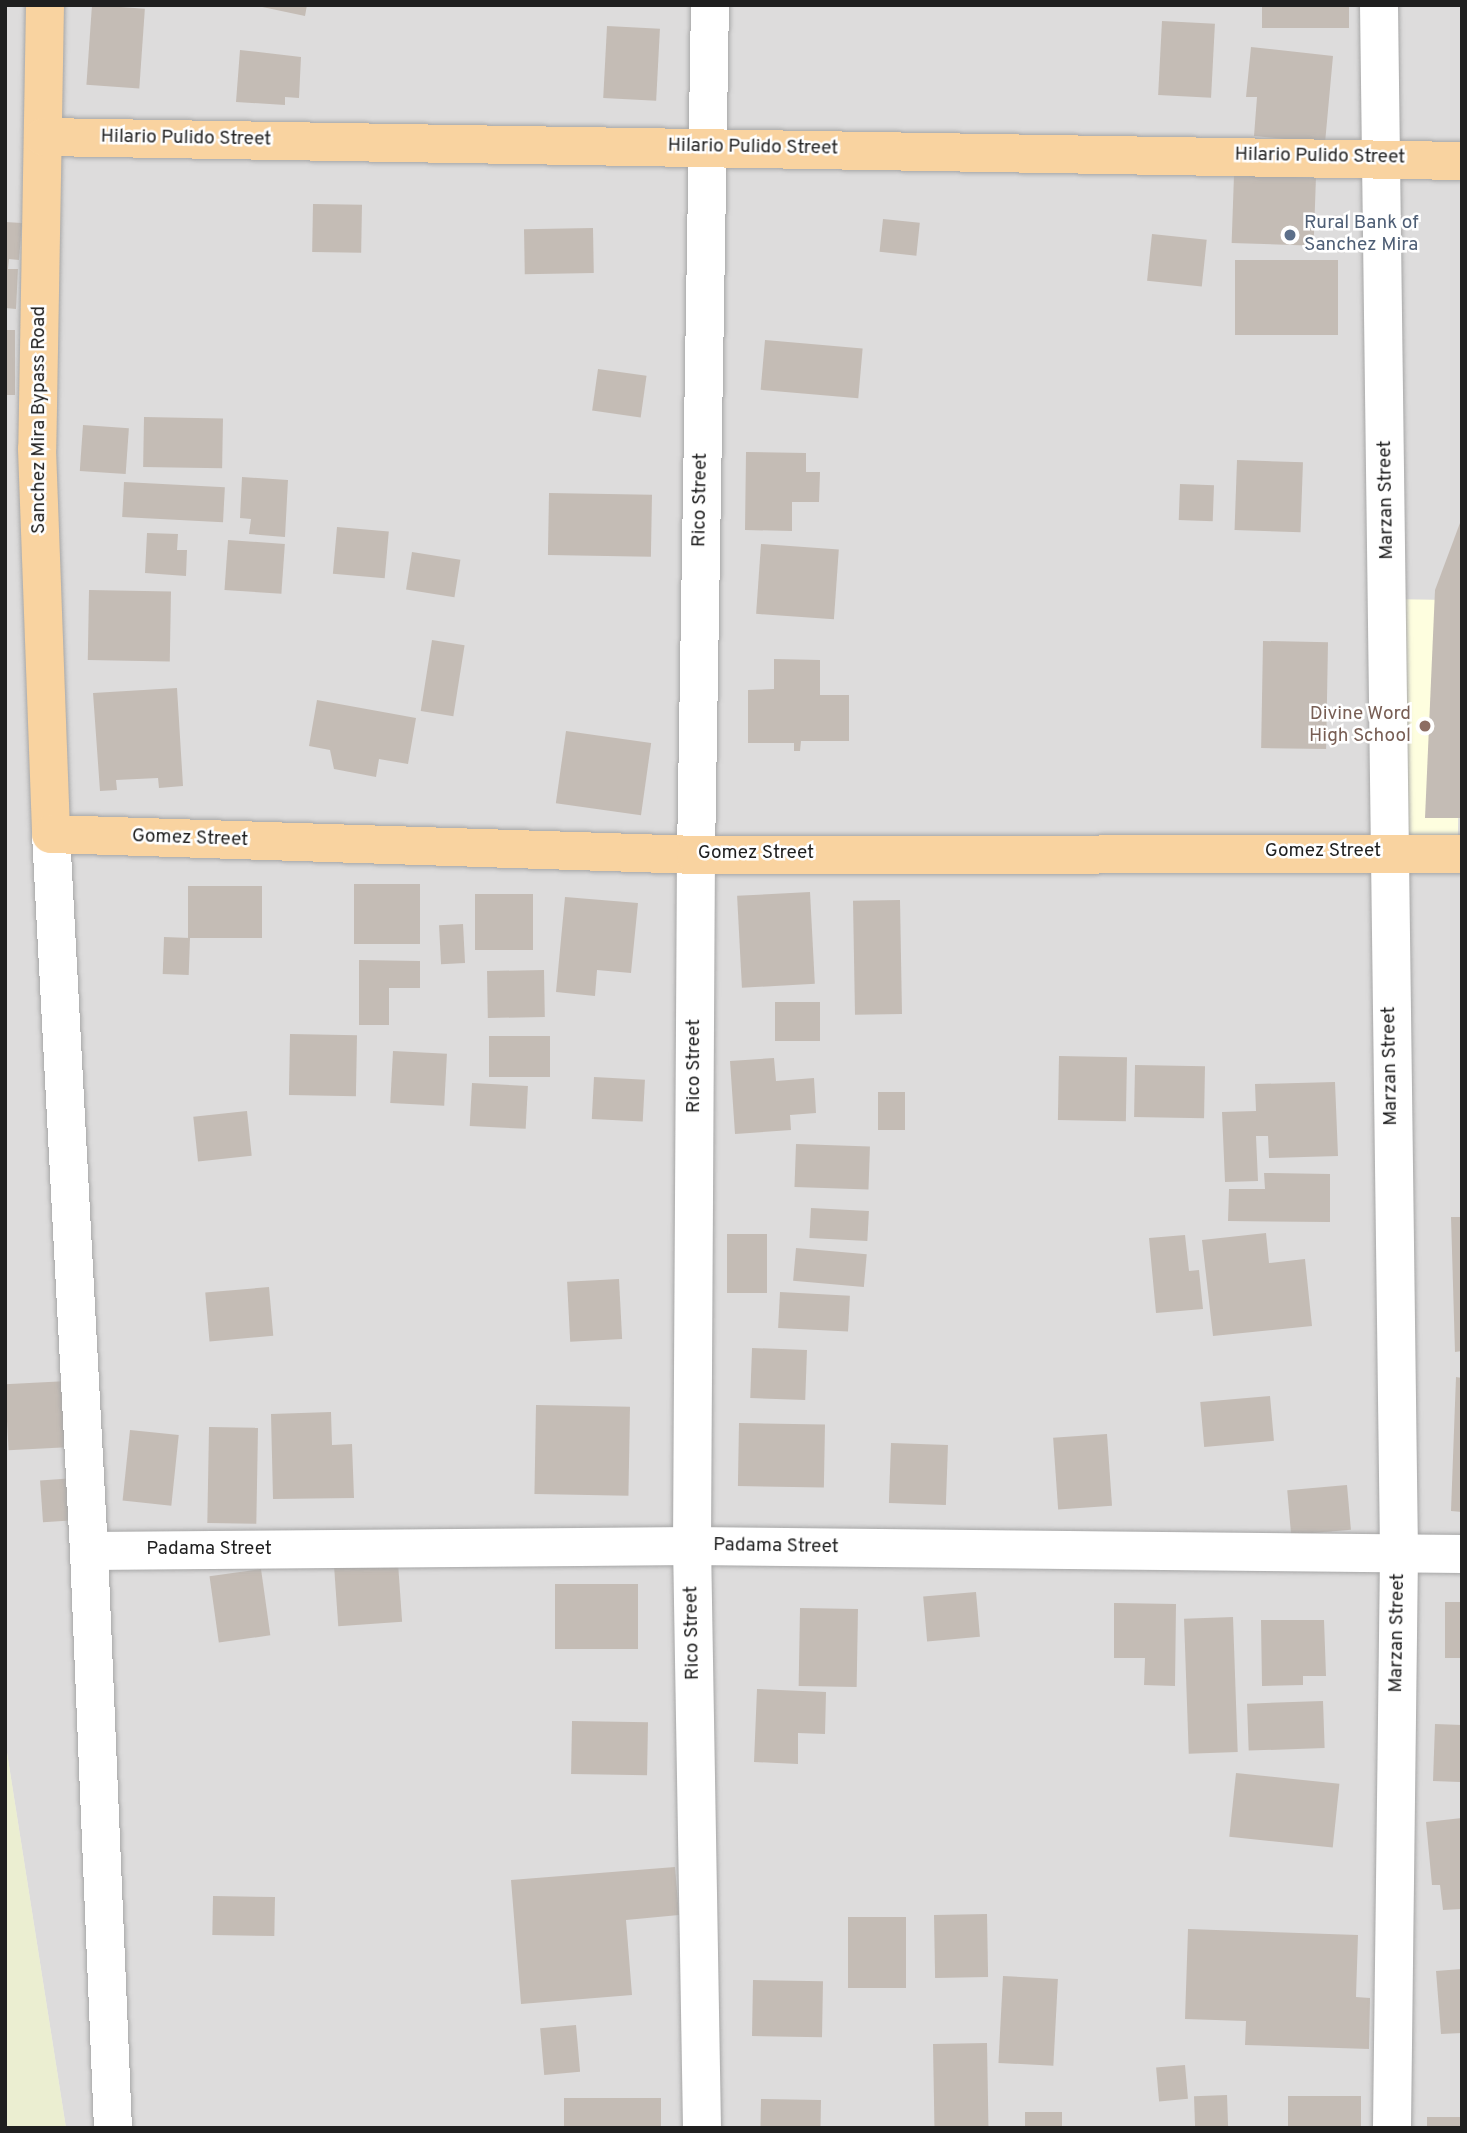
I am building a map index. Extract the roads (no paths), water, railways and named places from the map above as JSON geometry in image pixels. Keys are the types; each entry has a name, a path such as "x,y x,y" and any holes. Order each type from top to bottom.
{"main road":[{"name":"Sanchez Mira Bypass Road","path":"45,5 37,449 51,834"},
{"name":"Hilario Pulido Street","path":"44,137 1381,157 1462,161"},
{"name":"Gomez Street","path":"51,834 696,855 1462,854"}],"street":[{"name":"Rico Street","path":"702,2128 692,1546 696,855 710,5"},
{"name":"Marzan Street","path":"1379,5 1389,599 1387,852 1399,1554 1392,2128"},
{"path":"51,834 89,1551 113,2128"},
{"name":"Padama Street","path":"89,1551 692,1546 1462,1554"}],"place":[{"name":"Rural Bank of Sanchez Mira","path":"1290,235"},
{"name":"Divine Word High School","path":"1425,726"}]}
